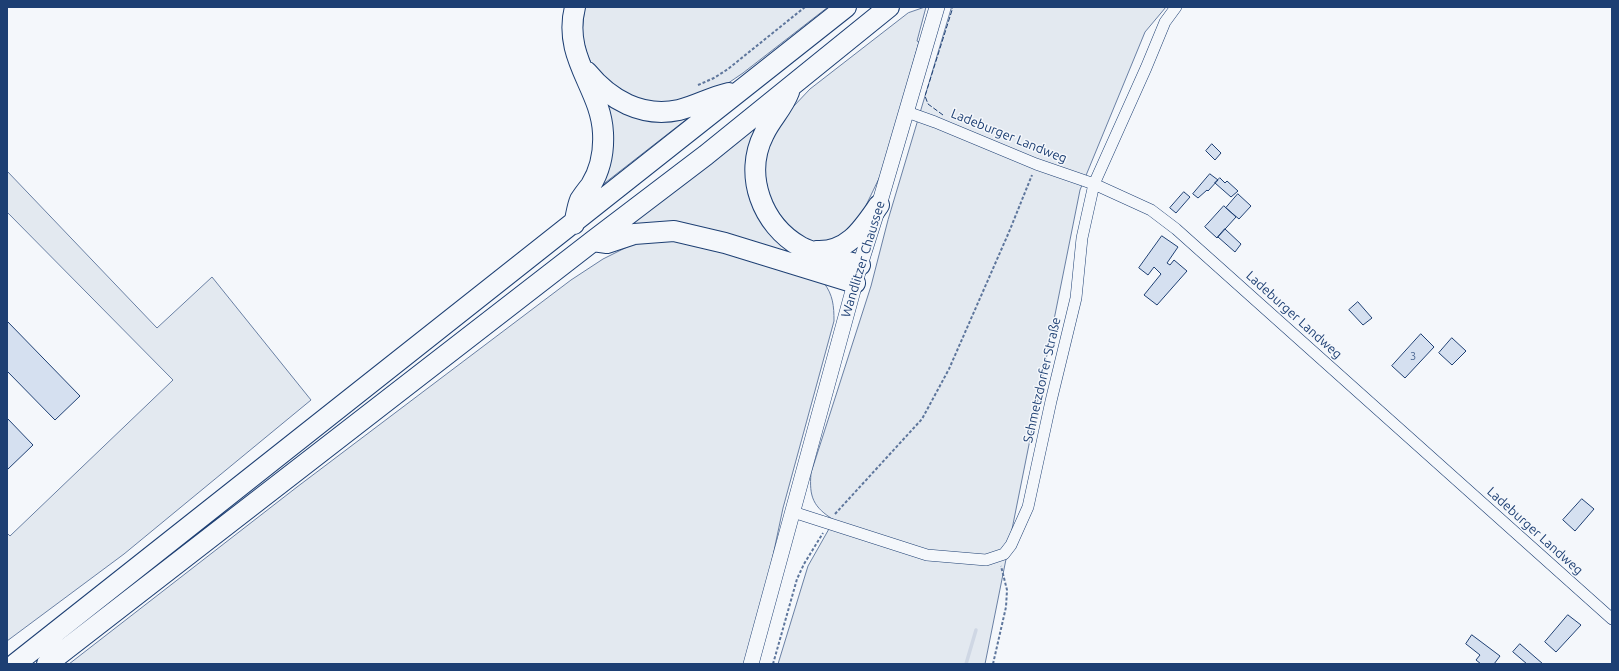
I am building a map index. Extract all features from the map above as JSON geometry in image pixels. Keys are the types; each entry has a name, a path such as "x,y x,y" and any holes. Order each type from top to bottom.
{"highway":[{"path":"574,224 580,201 599,169 603,148 603,131 599,115 579,63 572,37 575,7"},
{"path":"15,664 574,224 738,91 846,7"},
{"path":"47,664 593,241 706,156 888,7"},
{"path":"579,63 598,85 612,96 630,106 646,111 679,110 697,105 715,96 738,91"},
{"path":"791,85 786,101 763,134 756,162 756,186 763,207 775,226 789,239 857,274"},
{"path":"809,250 828,250 850,242 858,234 879,205"},
{"path":"593,241 608,243 634,234 674,231 857,274"}],"main road":[{"name":"Wandlitzer Chaussee","path":"751,664 857,274 907,112 937,7"}],"street":[{"name":"Schmetzdorfer Straße","path":"999,557 1011,546 1028,507 1051,401 1076,298 1082,238 1094,184 1165,22 1176,7"},
{"name":"Ladeburger Landweg","path":"907,112 936,122 1036,164 1094,184 1151,210 1176,229 1612,619"},
{"path":"793,512 927,555 986,560 999,557"}],"path":[{"path":"694,87 714,78 728,69 805,7"},
{"path":"773,664 798,579 804,564 828,524 833,516 922,420 950,370 1009,232 1036,164"},
{"path":"993,664 1006,607 1007,590 999,557"}],"shaded area":[{"path":"585,7 828,7 743,73 718,90 678,105 633,101 594,69 587,54 582,35"},
{"path":"926,7 917,41 919,42 884,168 858,222 836,239 818,242 809,241 794,232 770,202 763,163 771,138 792,108 810,89 908,13"},
{"path":"952,7 1166,7 1145,32 1080,190 985,664 778,664 808,566 834,520 821,511 814,501 811,489 811,473 871,286 888,220"},
{"path":"600,99 692,115 601,186"},
{"path":"757,125 758,131 749,177 814,261 631,225"},
{"path":"7,171 157,328 212,277 311,400 124,554 7,641 7,533 10,536 173,380 7,212"},
{"path":"672,237 824,283 831,296 833,306 834,321 783,508 767,584 744,664 69,664 297,487 571,280 603,259 641,240"}],"building":[{"path":"1212,144 1221,153 1215,160 1206,151"},
{"path":"1210,174 1218,180 1208,191 1207,190 1198,198 1193,194"},
{"path":"1220,178 1225,183 1227,181 1238,191 1231,197 1215,183"},
{"path":"1184,192 1190,197 1176,213 1170,208"},
{"path":"1238,194 1251,206 1239,219 1226,208"},
{"path":"1224,206 1236,217 1217,238 1205,227"},
{"path":"1225,229 1241,244 1235,252 1218,237"},
{"path":"1162,236 1178,247 1167,263 1170,265 1174,260 1187,271 1157,305 1144,295 1161,274 1154,267 1148,275 1139,268"},
{"path":"1358,302 1372,318 1363,325 1349,310"},
{"path":"7,321 80,396 55,420 7,371"},
{"path":"1421,334 1434,347 1405,378 1392,366"},
{"path":"1452,338 1466,351 1452,365 1439,353"},
{"path":"7,418 33,445 7,470"},
{"path":"1582,499 1594,509 1575,531 1563,520"},
{"path":"1568,615 1581,625 1556,652 1545,642"},
{"path":"1472,635 1500,656 1494,664 1481,664 1476,660 1480,655 1466,644"},
{"path":"1520,644 1543,664 1527,664 1513,652"}],"waterway":[{"path":"966,664 976,630"}],"fence":[{"path":"943,115 928,104 925,96 953,7"}]}
